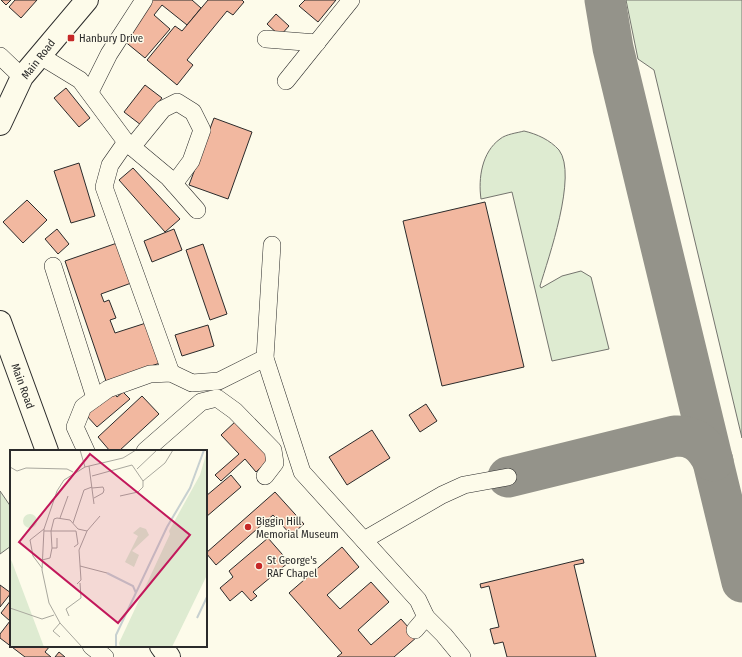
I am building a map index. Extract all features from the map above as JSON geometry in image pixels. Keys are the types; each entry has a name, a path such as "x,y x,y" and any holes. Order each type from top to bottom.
{"main road":[{"name":"Main Road","path":"0,124 22,77 88,0"},
{"name":"Main Road","path":"0,322 47,450"}],"street":[{"path":"90,92 109,54 144,0"},
{"path":"286,81 351,0"},
{"path":"266,40 317,43"},
{"path":"0,56 22,77"},
{"path":"39,56 80,80 129,144 174,184 197,210"},
{"path":"170,373 104,187 110,165 163,109 177,102 193,112 202,130 191,161 174,184"},
{"path":"272,244 265,358 302,472 418,600 420,624 444,635 462,657"},
{"path":"53,266 95,398"},
{"path":"86,450 75,427 83,407 108,389 150,374 170,373 192,383 219,381 265,358"},
{"path":"146,450 201,402 217,398 236,411 272,450 275,463 265,476"},
{"path":"364,540 464,485 508,477"},
{"path":"92,647 105,657"}],"green space":[{"path":"626,0 742,0 742,438 654,70 638,59"},
{"path":"524,131 552,143 559,150 564,162 565,178 560,217 540,286 541,288 562,276 581,271 591,277 609,349 552,361 512,192 481,199 481,174 485,158 489,151 502,137"},
{"path":"0,491 10,506 10,547 0,554"}],"building":[{"path":"1,0 11,0 6,5"},
{"path":"15,0 37,0 21,18 9,7"},
{"path":"148,0 192,0 201,8 187,25 162,5 154,15 170,29 145,58 123,40"},
{"path":"208,0 242,0 244,2 233,15 227,11 187,60 193,65 177,85 147,60 175,26 182,31"},
{"path":"305,0 336,0 318,22 299,6"},
{"path":"276,14 289,26 280,36 267,24"},
{"path":"145,85 162,98 141,125 124,112"},
{"path":"66,88 90,118 79,127 54,98"},
{"path":"214,118 252,132 228,199 189,185"},
{"path":"79,163 95,216 71,223 54,171"},
{"path":"133,168 180,219 165,232 119,180"},
{"path":"27,200 47,220 23,243 3,222"},
{"path":"485,202 524,367 442,386 403,221"},
{"path":"57,229 69,244 58,254 45,239"},
{"path":"174,229 182,250 152,262 144,241"},
{"path":"120,242 134,282 101,294 104,302 109,300 116,318 110,320 115,333 146,323 160,363 106,381 65,261"},
{"path":"203,244 227,314 210,320 186,250"},
{"path":"208,325 214,346 182,356 175,335"},
{"path":"113,392 117,397 123,392 130,399 97,427 86,415"},
{"path":"142,396 159,414 120,450 109,450 98,437"},
{"path":"426,404 437,421 420,432 409,415"},
{"path":"236,421 270,459 256,472 245,459 221,481 215,475 239,454 221,435"},
{"path":"372,430 390,458 347,485 329,457"},
{"path":"231,475 241,487 207,516 207,495"},
{"name":"Biggin Hill Memorial Museum","path":"275,492 304,524 291,535 273,515 216,565 207,552"},
{"name":"St George's RAF Chapel","path":"268,538 289,562 253,592 257,596 251,601 242,591 230,601 220,588 233,577 229,571"},
{"path":"342,547 359,567 327,595 340,609 371,582 389,602 358,630 371,645 401,619 417,637 394,657 337,657 342,653 289,593"},
{"path":"583,559 584,563 574,565 596,657 507,657 503,642 494,644 490,629 499,627 489,586 481,588 480,584"},
{"path":"0,585 10,592 10,594 0,607"},
{"path":"10,601 10,621 1,613"},
{"path":"10,621 10,646 0,638 0,634"},
{"path":"12,647 49,647 45,652 51,657 25,657"},
{"path":"59,652 65,657 55,657"}],"taxiway":[{"path":"605,0 613,48 742,582"},
{"path":"508,477 675,436 688,437 698,442 706,450 713,461"}],"place":[{"name":"Hanbury Drive","path":"71,38"},
{"name":"Biggin Hill Memorial Museum","path":"248,527"},
{"name":"St George's RAF Chapel","path":"259,566"}]}
